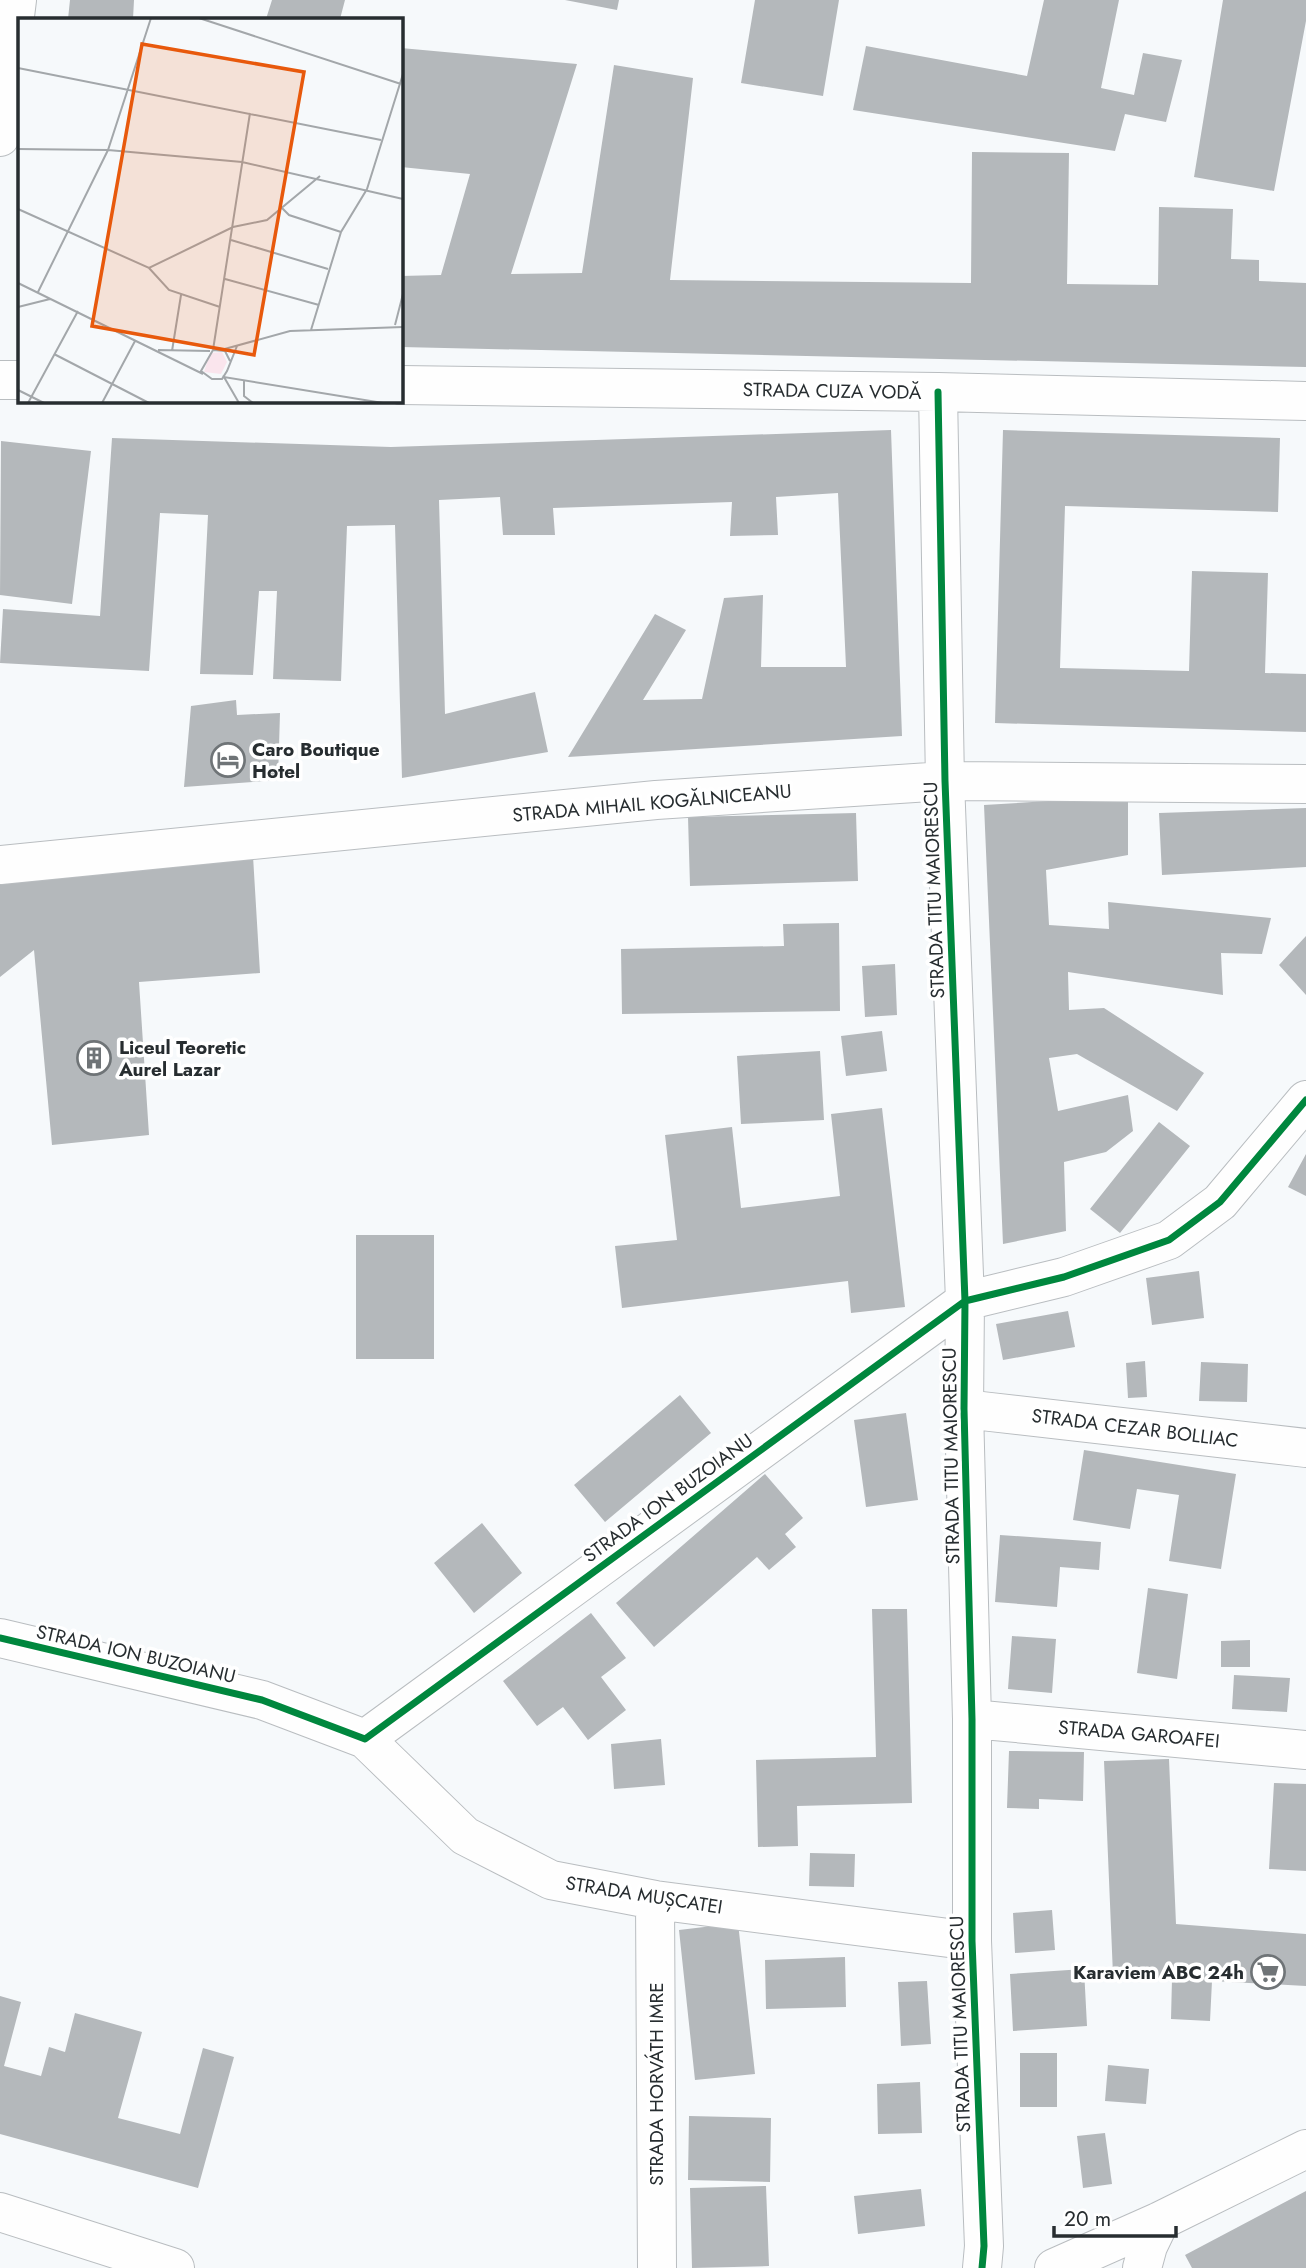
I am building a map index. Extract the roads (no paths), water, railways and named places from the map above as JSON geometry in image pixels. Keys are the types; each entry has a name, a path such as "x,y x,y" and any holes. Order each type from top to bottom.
{"street":[{"path":"0,137 16,0"},
{"path":"0,380 18,380"},
{"name":"STRADA CUZA VODĂ","path":"402,385 1306,401"},
{"name":"STRADA TITU MAIORESCU","path":"938,393 945,781 965,1301 964,1409 972,1719 972,1941 984,2246 982,2268"},
{"name":"STRADA MIHAIL KOGĂLNICEANU","path":"0,865 656,800 945,781 1306,784"},
{"name":"STRADA ION BUZOIANU","path":"0,1638 262,1700 365,1739 965,1301 1064,1276 1169,1240 1220,1202 1306,1100"},
{"name":"STRADA CEZAR BOLLIAC","path":"964,1409 1306,1448"},
{"name":"STRADA GAROAFEI","path":"972,1719 1306,1750"},
{"name":"STRADA MUȘCATEI","path":"365,1739 465,1836 551,1880 655,1900 972,1941"},
{"name":"STRADA HORVÁTH IMRE","path":"655,1900 657,2268"},
{"path":"1054,2268 1160,2221 1306,2149"},
{"path":"0,2212 175,2268"},
{"path":"1142,2268 1160,2221"}],"place":[{"name":"Caro Boutique Hotel","path":"228,760"},
{"name":"Liceul Teoretic Aurel Lazar","path":"94,1058"},
{"name":"Karaviem ABC 24h","path":"1268,1972"}]}
